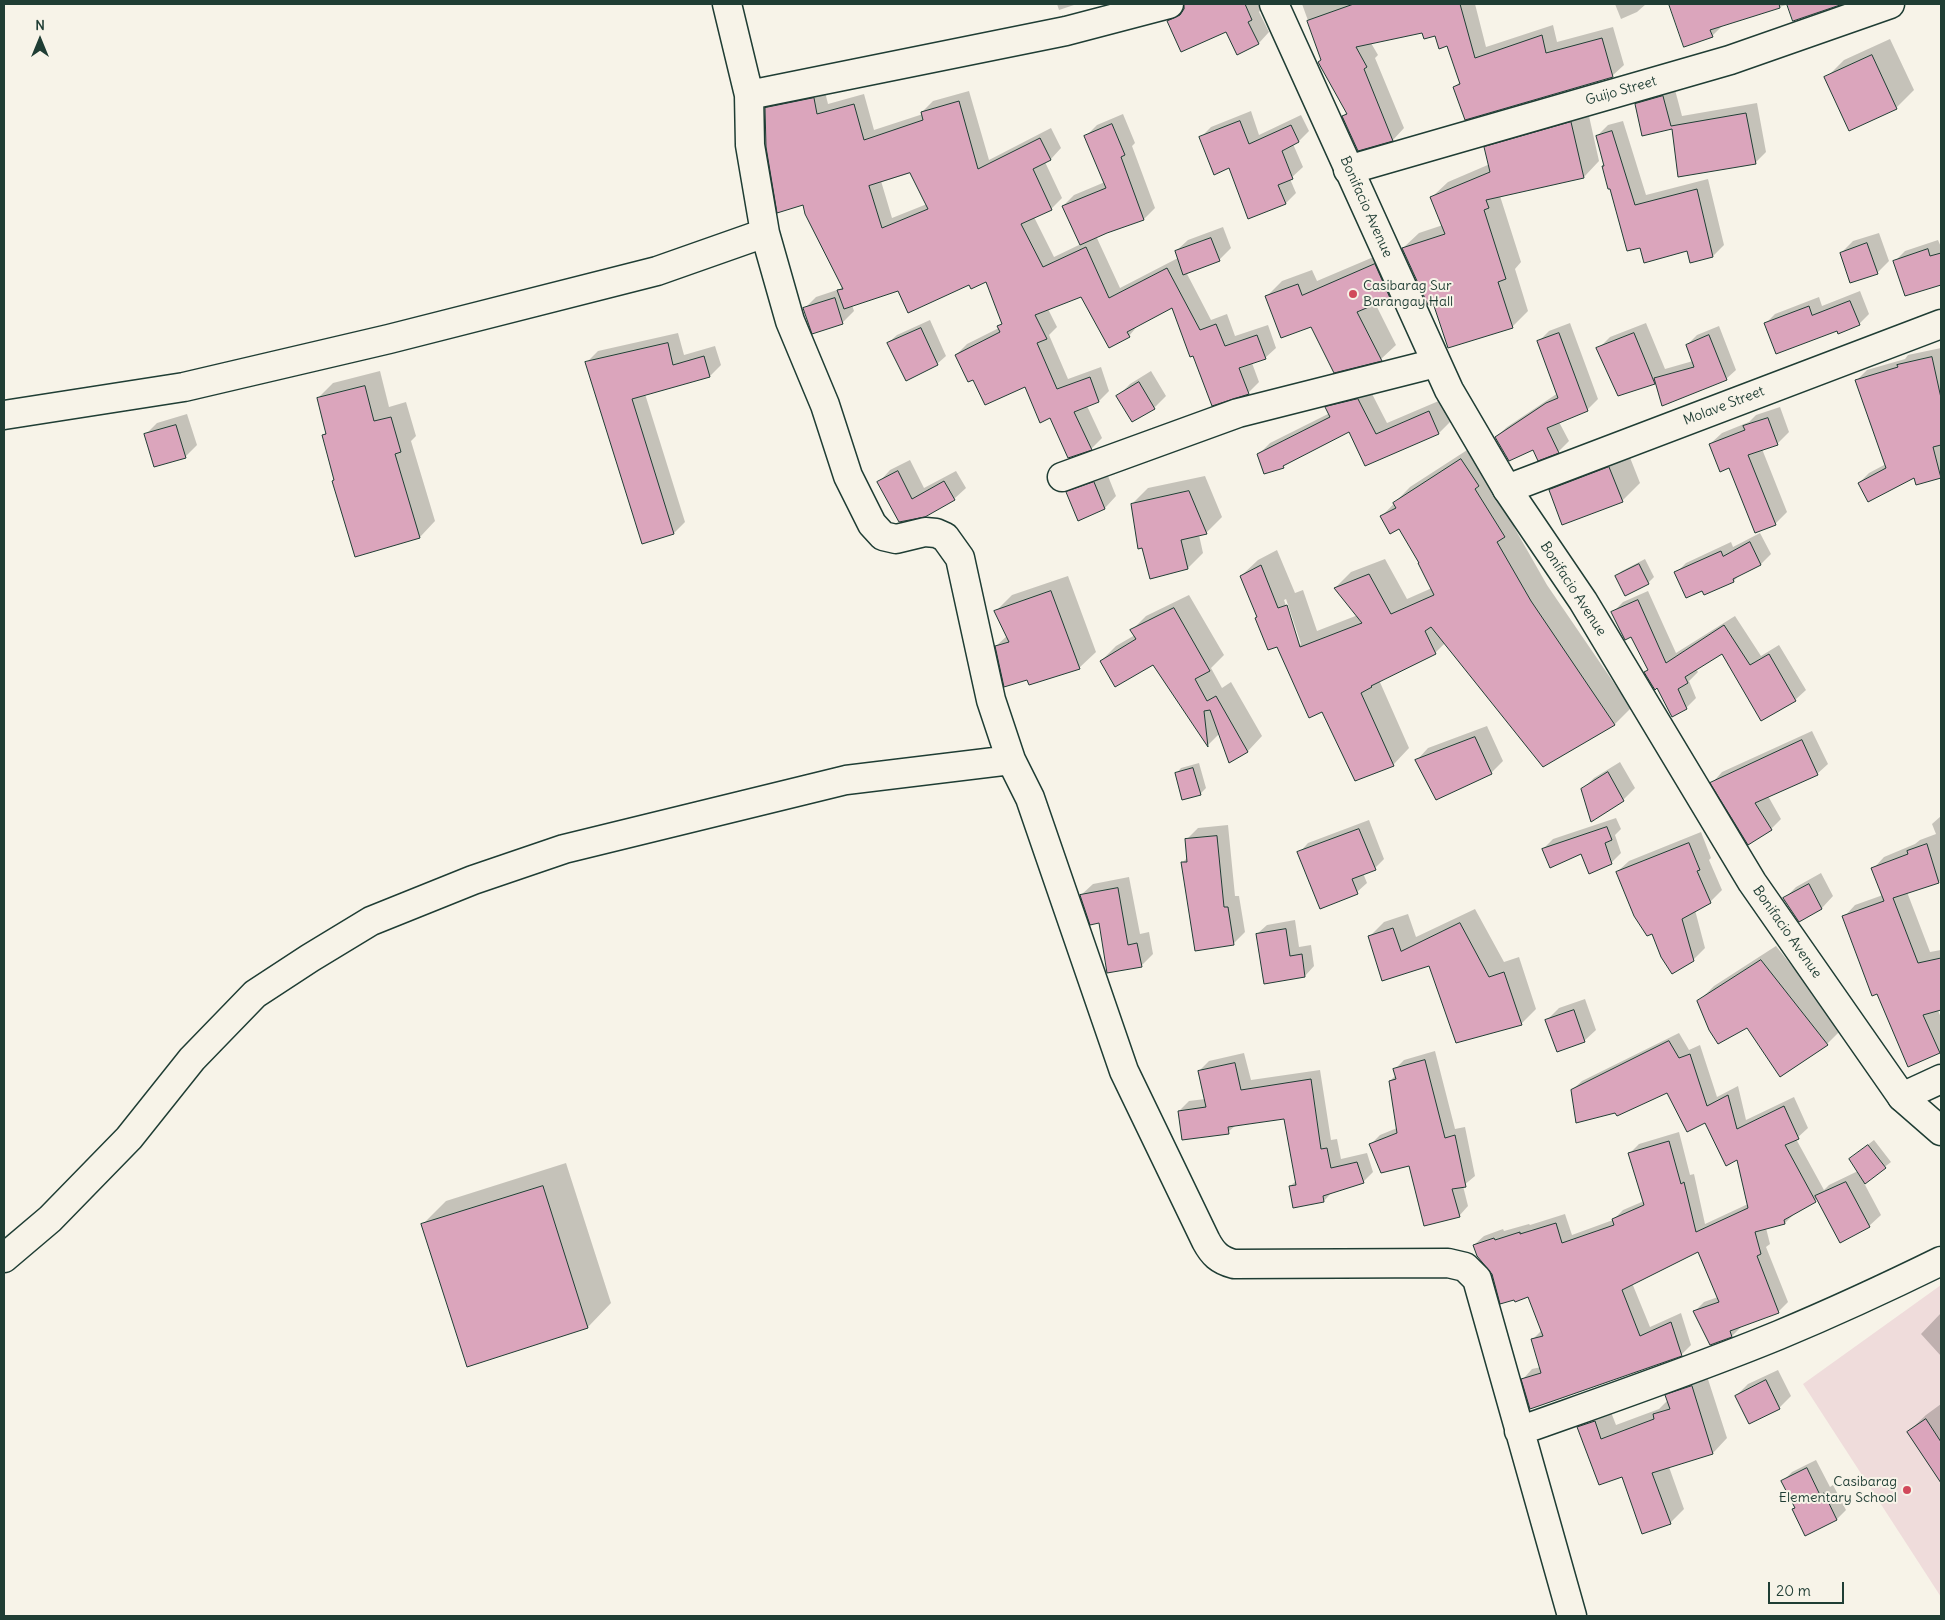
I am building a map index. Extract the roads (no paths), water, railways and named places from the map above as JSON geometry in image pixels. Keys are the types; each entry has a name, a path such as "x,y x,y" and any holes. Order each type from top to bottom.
{"street":[{"path":"727,4 749,94 750,145 765,233 790,321 824,405 848,476 872,524 883,536 896,539 926,532 936,533 945,537 960,558 991,700 1011,760 1030,798 1124,1070 1206,1241 1213,1254 1223,1261 1234,1264 1448,1263 1465,1267 1477,1279 1572,1616"},
{"path":"749,94 1066,31 1169,4"},
{"name":"Bonifacio Avenue","path":"1274,4 1436,363 1449,390 1507,489 1583,601 1752,882 1902,1097 1941,1132"},
{"name":"Guijo Street","path":"1348,170 1730,60 1890,4"},
{"path":"4,415 184,387 380,342 657,271 765,233"},
{"name":"Molave Street","path":"1507,489 1941,324"},
{"path":"1062,477 1238,413 1436,363"},
{"path":"4,1258 50,1219 129,1138 192,1059 255,994 371,921 472,880 564,849 846,780 1011,760"},
{"path":"1902,1097 1941,1079"},
{"path":"1519,1430 1678,1374 1779,1335 1868,1296 1941,1261"}],"place":[{"name":"Casibarag Sur Barangay Hall","path":"1353,294"},
{"name":"Casibarag Elementary School","path":"1907,1490"}]}
